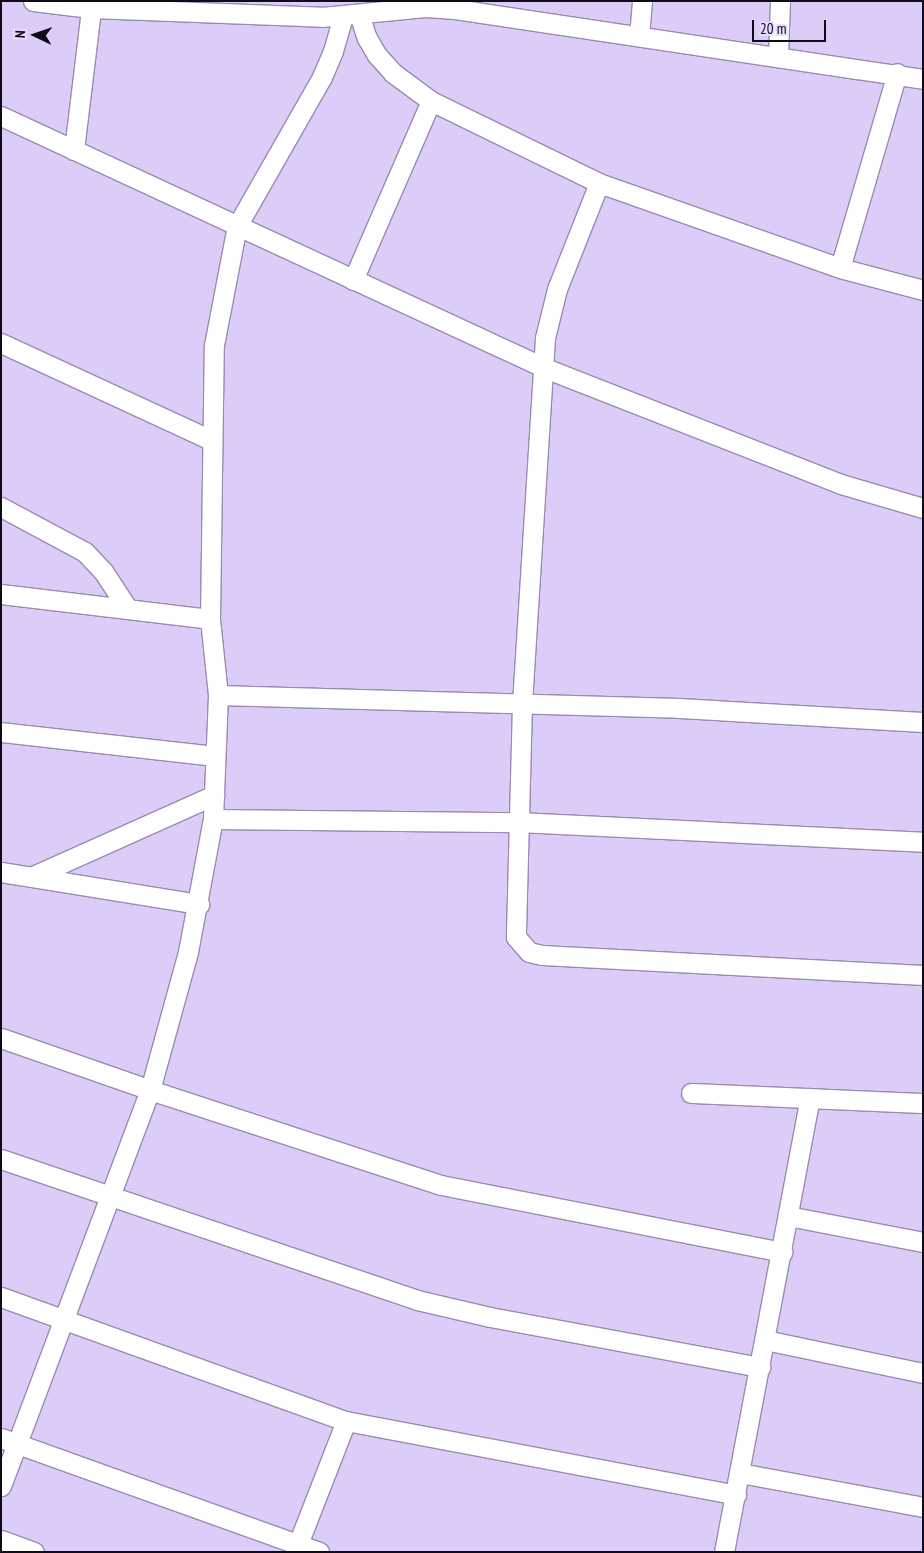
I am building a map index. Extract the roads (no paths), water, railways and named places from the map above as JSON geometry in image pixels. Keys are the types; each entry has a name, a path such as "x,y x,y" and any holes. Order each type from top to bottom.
{"street":[{"path":"33,1 351,15 426,4 897,73 923,79"},
{"path":"639,36 642,1"},
{"path":"778,56 780,1"},
{"path":"74,150 92,5"},
{"path":"351,15 377,55 393,73 431,101 599,183 840,268 923,290"},
{"path":"1,1486 9,1441 64,1318 150,1090 199,904 213,820 218,695 210,619 211,440 214,346 238,226 322,77 351,15"},
{"path":"840,268 897,73"},
{"path":"353,280 431,101"},
{"path":"1,116 544,368 841,484 923,508"},
{"path":"599,183 557,289 547,328 522,703 516,937 529,952 551,956 923,975"},
{"path":"1,343 211,440"},
{"path":"1,507 85,552 103,571 128,609"},
{"path":"1,594 210,619"},
{"path":"218,695 522,703 923,722"},
{"path":"1,732 215,756"},
{"path":"31,877 214,795"},
{"path":"213,820 518,822 923,842"},
{"path":"1,872 199,904"},
{"path":"1,1038 150,1090 441,1185 782,1252"},
{"path":"691,1093 923,1104"},
{"path":"724,1552 810,1098"},
{"path":"1,1159 425,1302 760,1367"},
{"path":"788,1216 923,1242"},
{"path":"1,1297 64,1318 346,1421 736,1495"},
{"path":"765,1340 923,1373"},
{"path":"298,1544 346,1421"},
{"path":"9,1441 319,1552"},
{"path":"740,1473 923,1507"},
{"path":"1,1540 34,1552"}]}
